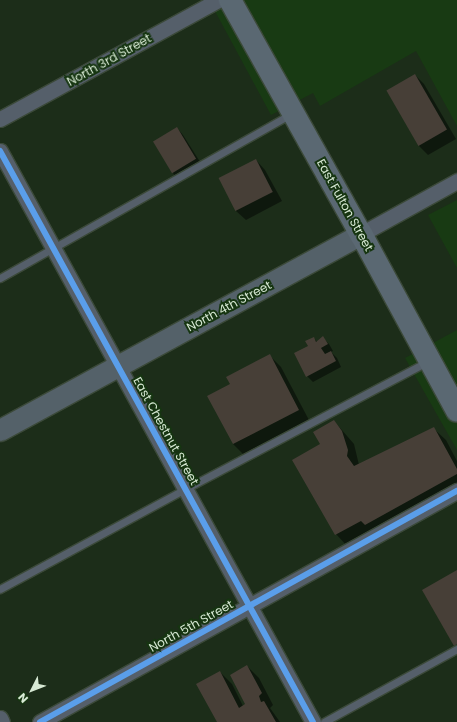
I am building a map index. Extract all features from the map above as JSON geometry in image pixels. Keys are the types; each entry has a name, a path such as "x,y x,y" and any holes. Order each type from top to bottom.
{"main road":[{"name":"East Fulton Street","path":"230,0 361,234 457,411"},
{"name":"North 4th Street","path":"0,430 361,234"}],"street":[{"name":"North 3rd Street","path":"0,119 218,0"},
{"name":"East Chestnut Street","path":"0,151 313,722"},
{"name":"North 4th Street","path":"361,234 457,181"},
{"name":"North 5th Street","path":"40,722 457,491"},
{"path":"0,718 2,722"}],"lane":[{"path":"0,278 54,249 293,113"},
{"path":"0,589 185,489 430,361"},
{"path":"324,722 457,649"}],"shaded area":[{"path":"209,0 457,0 457,126 416,51 320,106 313,93 271,115"},
{"path":"457,200 457,268 428,215"},
{"path":"457,330 457,450 405,358"}],"building":[{"path":"415,74 447,129 418,146 386,90"},
{"path":"177,127 196,159 172,173 153,141"},
{"path":"256,159 273,192 235,211 219,178"},
{"path":"323,336 328,344 321,348 325,354 331,351 336,361 306,377 294,353 308,346 305,341 314,337 316,342"},
{"path":"270,354 299,410 233,444 207,396 230,384 226,377"},
{"path":"334,420 342,431 348,450 347,456 354,466 434,427 457,469 457,474 365,525 361,521 335,535 292,460 320,444 313,432"},
{"path":"457,570 457,644 454,646 422,590"},
{"path":"247,665 262,693 259,696 261,702 264,701 276,722 217,722 196,684 220,671 239,708 245,704 230,675"}],"cycle path":[{"path":"0,151 313,722"},
{"path":"40,722 457,491"}]}
